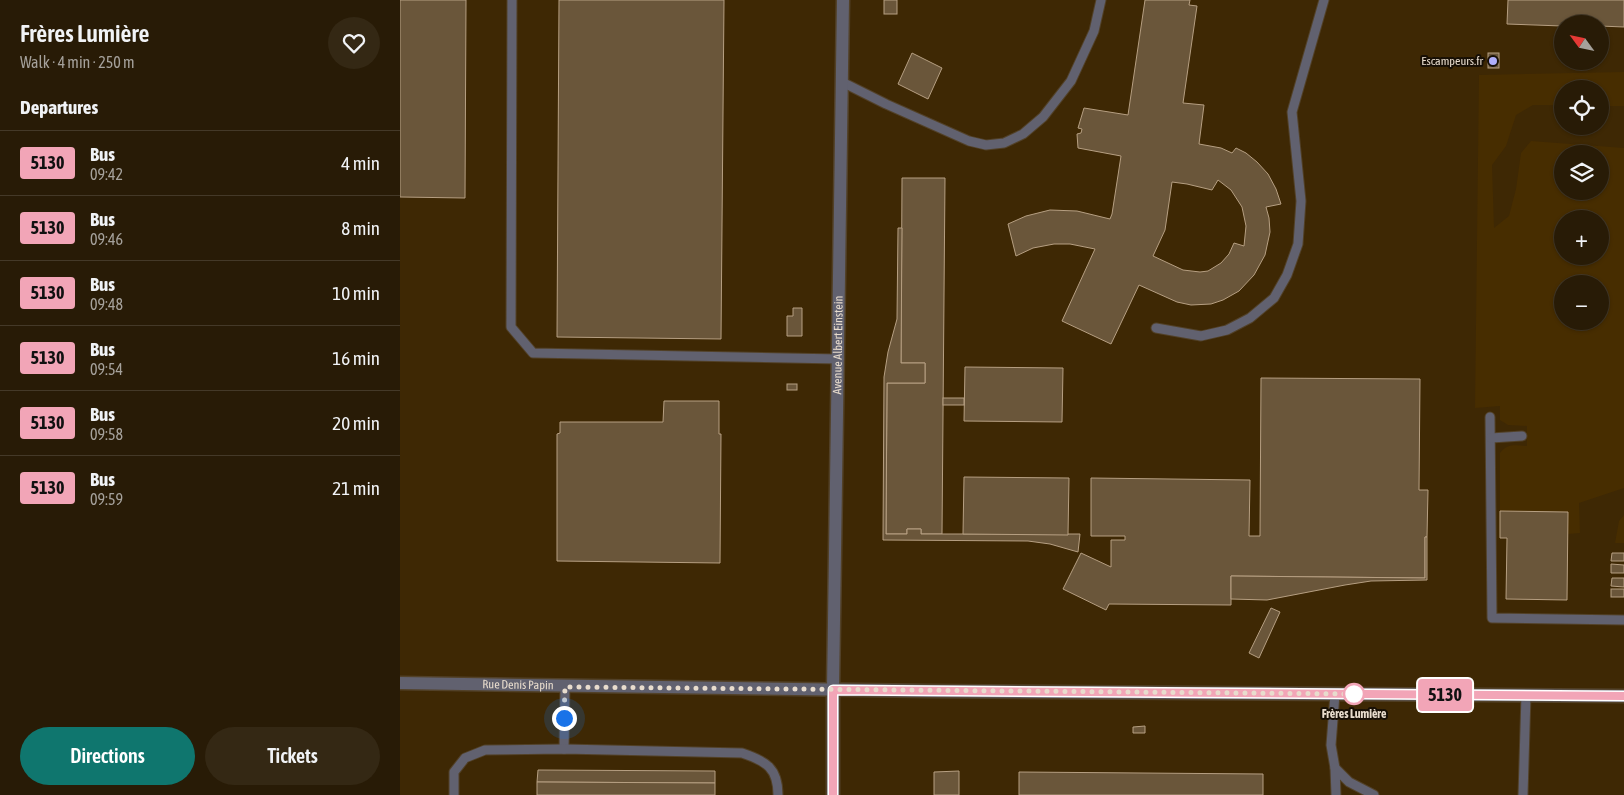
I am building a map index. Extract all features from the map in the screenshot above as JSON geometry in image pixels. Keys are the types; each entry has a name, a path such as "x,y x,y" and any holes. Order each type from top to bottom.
{"street":[{"name":"Avenue Albert Einstein","path":"833,795 842,0"},
{"name":"Rue Denis Papin","path":"400,683 833,690 1624,696"}],"lane":[{"path":"512,0 511,327 532,354 839,359"},
{"path":"842,82 969,141 986,145 1004,143 1024,134 1043,117 1071,81 1094,31 1101,0"},
{"path":"1156,328 1201,336 1228,330 1250,318 1274,298 1287,275 1298,244 1301,200 1292,112 1324,0"},
{"path":"1490,416 1492,618 1624,620"},
{"path":"1490,438 1522,436"},
{"path":"564,749 565,687"},
{"path":"1335,694 1331,745 1335,768 1336,795"},
{"path":"1523,795 1526,695"},
{"path":"454,795 454,772 466,758 485,750 564,749 742,753 761,759 773,771 778,783 778,795"},
{"path":"1335,768 1349,782 1374,795"}],"shaded area":[{"path":"400,0 1624,0 1624,795 400,795"},
{"path":"1624,72 1624,106 1609,106 1609,80 1554,80 1554,105 1533,105 1516,115 1506,146 1492,165 1494,228 1509,216 1516,189 1521,153 1531,141 1584,145 1554,145 1554,200 1609,200 1609,147 1624,148 1624,488 1579,503 1580,533 1568,534 1568,512 1500,511 1500,453 1509,446 1527,446 1527,426 1508,425 1500,420 1500,406 1475,408 1479,75"},
{"path":"1624,515 1624,543 1615,543 1619,521"}],"building":[{"path":"400,0 466,0 465,198 400,197"},
{"path":"559,0 724,0 721,339 557,337"},
{"path":"884,0 897,0 897,14 884,14"},
{"path":"1145,0 1190,0 1189,5 1197,6 1183,103 1204,105 1199,144 1221,148 1232,153 1236,148 1246,153 1268,174 1281,204 1266,207 1270,232 1265,255 1254,275 1239,291 1211,304 1191,305 1177,302 1139,285 1111,344 1062,321 1095,249 1070,244 1054,244 1033,248 1016,256 1008,224 1026,216 1050,210 1077,211 1110,219 1121,156 1078,148 1077,134 1081,133 1082,129 1078,128 1084,108 1128,115","holes":["1218,180 1231,190 1242,207 1246,226 1244,246 1234,243 1229,254 1221,263 1208,271 1200,272 1183,270 1153,256 1165,230 1172,182 1212,190"]},
{"path":"1508,0 1624,0 1624,27 1609,26 1609,15 1554,15 1554,26 1507,24"},
{"path":"912,53 942,68 928,99 898,84"},
{"name":"Escampeurs.fr","path":"1488,53 1499,53 1499,68 1488,68"},
{"path":"902,178 945,178 942,534 921,534 921,529 907,529 907,534 886,534 887,383 925,383 925,363 901,363"},
{"path":"898,228 902,228 901,363 925,363 925,383 887,383 886,534 907,534 907,529 921,529 921,534 1080,534 1078,552 1050,544 1028,541 883,540 884,377 888,352 897,319"},
{"path":"793,308 802,308 802,336 787,336 787,316 793,316"},
{"path":"965,367 1063,368 1062,422 964,421"},
{"path":"1261,378 1420,379 1419,490 1428,490 1425,578 1231,576 1231,605 1109,604 1106,610 1063,589 1081,553 1111,567 1111,540 1125,540 1125,536 1091,536 1091,478 1250,480 1249,536 1260,536"},
{"path":"787,384 797,384 797,390 787,390"},
{"path":"943,398 964,398 964,405 943,405"},
{"path":"664,401 719,401 719,434 721,434 720,563 557,561 557,434 560,433 560,422 663,422"},
{"path":"964,477 1069,478 1068,535 963,534"},
{"path":"1500,511 1568,512 1567,600 1506,599 1507,538 1500,538"},
{"path":"1425,537 1427,537 1427,580 1371,581 1267,600 1231,599 1231,576 1425,578"},
{"path":"1612,553 1624,553 1624,561 1611,561"},
{"path":"1611,564 1624,565 1624,573 1611,573"},
{"path":"1612,578 1624,578 1624,587 1611,586"},
{"path":"1611,589 1624,589 1624,597 1611,597"},
{"path":"1271,608 1280,612 1259,658 1249,653"},
{"path":"1145,726 1145,733 1133,733 1133,727"},
{"path":"538,770 715,771 715,783 537,782"},
{"path":"959,771 959,795 934,795 934,772"},
{"path":"1019,772 1263,774 1263,795 1019,795"},
{"path":"537,782 715,783 715,795 537,795"}],"bus line":[{"name":"5130","path":"833,795 833,690 1624,696"}],"place":[{"name":"Escampeurs.fr","path":"1493,61"},
{"name":"Frères Lumière","path":"1354,694"}],"route":[{"path":"564,718 565,687 1354,694"}]}
